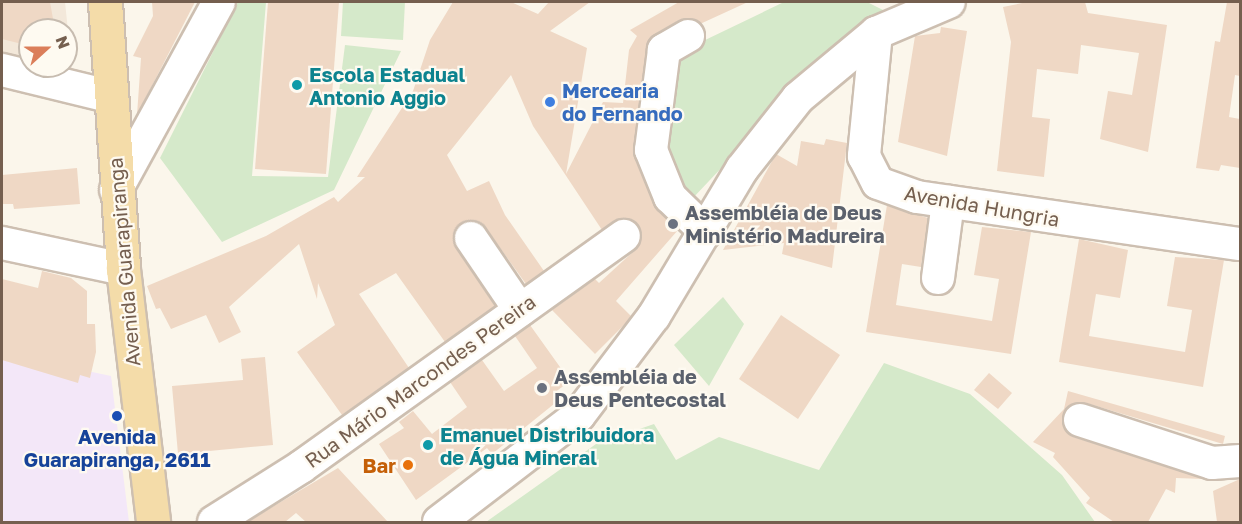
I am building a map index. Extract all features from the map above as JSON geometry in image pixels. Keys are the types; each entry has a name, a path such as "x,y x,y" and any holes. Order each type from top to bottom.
{"main road":[{"name":"Avenida Guarapiranga","path":"105,2 109,96 123,269 153,522"}],"street":[{"path":"116,190 219,2"},
{"path":"439,522 579,415 654,316 767,133 798,98 876,33 949,2"},
{"name":"Avenida Hungria","path":"876,33 864,156 870,172 894,191 948,202 1240,244"},
{"path":"688,36 663,50 651,150 670,197 706,232"},
{"path":"2,70 109,96"},
{"path":"938,278 948,202"},
{"name":"Rua Mário Marcondes Pereira","path":"214,522 624,236"},
{"path":"471,238 520,310"},
{"path":"2,243 123,269"},
{"path":"1080,420 1212,463 1240,461"}],"shaded area":[{"path":"2,2 65,2 67,18 18,18 18,65 2,61"},
{"path":"2,353 111,376 129,522 2,521"}],"green space":[{"path":"238,2 266,2 252,176 328,177 345,45 401,51 334,190 222,242 160,158"},
{"path":"343,2 405,2 403,40 341,36"},
{"path":"784,2 867,2 889,13 792,93 692,199 675,182 664,156 676,54"},
{"path":"723,297 744,324 709,386 674,345"},
{"path":"884,363 970,394 1062,475 1095,522 486,522 596,444 654,424 676,460 719,437 819,470"}],"building":[{"path":"2,2 50,2 53,18 18,18 18,43 2,39"},
{"path":"152,2 195,2 137,115 141,58 133,56 153,16"},
{"name":"Escola Estadual Antonio Aggio","path":"268,2 339,2 326,174 255,169"},
{"path":"453,2 511,2 538,14 549,2 590,2 550,31 587,48 566,174 603,102 623,103 629,50 637,36 630,30 679,2 748,2 700,24 679,20 649,40 634,156 654,204 678,230 616,301 631,316 626,323 595,354 552,310 595,279 599,283 635,250 642,234 632,220 623,218 602,230 533,126 511,75 447,155 467,191 489,181 505,215 544,271 526,284 485,227 469,220 455,230 453,240 495,306 445,342 396,273 359,294 409,368 342,415 297,352 335,325 318,283 317,299 299,244 229,307 241,332 219,343 206,315 171,329 160,308 156,309 147,286 266,236 334,197 338,202 365,177 357,177 413,91 430,40"},
{"path":"1027,2 1085,2 1088,13 1167,25 1148,152 1100,139 1108,91 1132,95 1139,53 1081,45 1078,74 1037,69 1032,117 1050,119 1044,177 997,171 1011,42 1003,7"},
{"path":"1227,2 1240,2 1240,76 1235,75 1229,117 1240,119 1240,168 1221,165 1219,171 1196,168 1215,41 1220,42"},
{"path":"941,27 967,31 947,156 898,142 915,36 940,33"},
{"path":"826,139 847,143 832,268 782,254 784,243 723,250 776,154 797,166 801,141 824,145"},
{"path":"77,168 80,204 14,209 13,204 2,204 2,175"},
{"path":"887,205 928,218 921,267 902,264 896,305 992,321 999,279 974,275 982,227 1031,232 1011,354 866,332"},
{"path":"1079,239 1128,250 1120,298 1096,294 1089,336 1185,352 1192,310 1167,306 1175,257 1224,260 1203,387 1059,362"},
{"path":"42,271 71,278 87,291 87,324 95,324 96,352 90,378 80,375 78,383 2,360 2,279 38,288"},
{"path":"781,315 840,355 798,419 739,379"},
{"path":"530,325 570,381 554,393 559,400 492,454 487,448 416,500 379,444 404,428 399,422 413,411 432,434 467,407 450,382 482,360 504,391 537,368 515,336"},
{"path":"265,357 273,445 178,454 172,386 243,380 241,359"},
{"path":"989,373 1012,393 998,409 974,390"},
{"path":"1068,391 1225,436 1223,444 1086,403 1068,406 1062,423 1074,437 1204,479 1176,478 1175,493 1166,489 1148,522 1114,522 1086,503 1090,498 1053,457 1055,453 1033,442 1064,409"},
{"path":"338,468 388,522 306,522 296,513 285,522 247,522"},
{"path":"1240,479 1240,522 1217,522 1213,491"}],"place":[{"name":"Escola Estadual Antonio Aggio","path":"297,85"},
{"name":"Mercearia do Fernando","path":"550,102"},
{"name":"Assembléia de Deus Ministério Madureira","path":"673,224"},
{"name":"Assembléia de Deus Pentecostal","path":"542,388"},
{"name":"Avenida Guarapiranga, 2611","path":"117,416"},
{"name":"Emanuel Distribuidora de Água Mineral","path":"428,445"},
{"name":"Bar","path":"408,465"}]}
